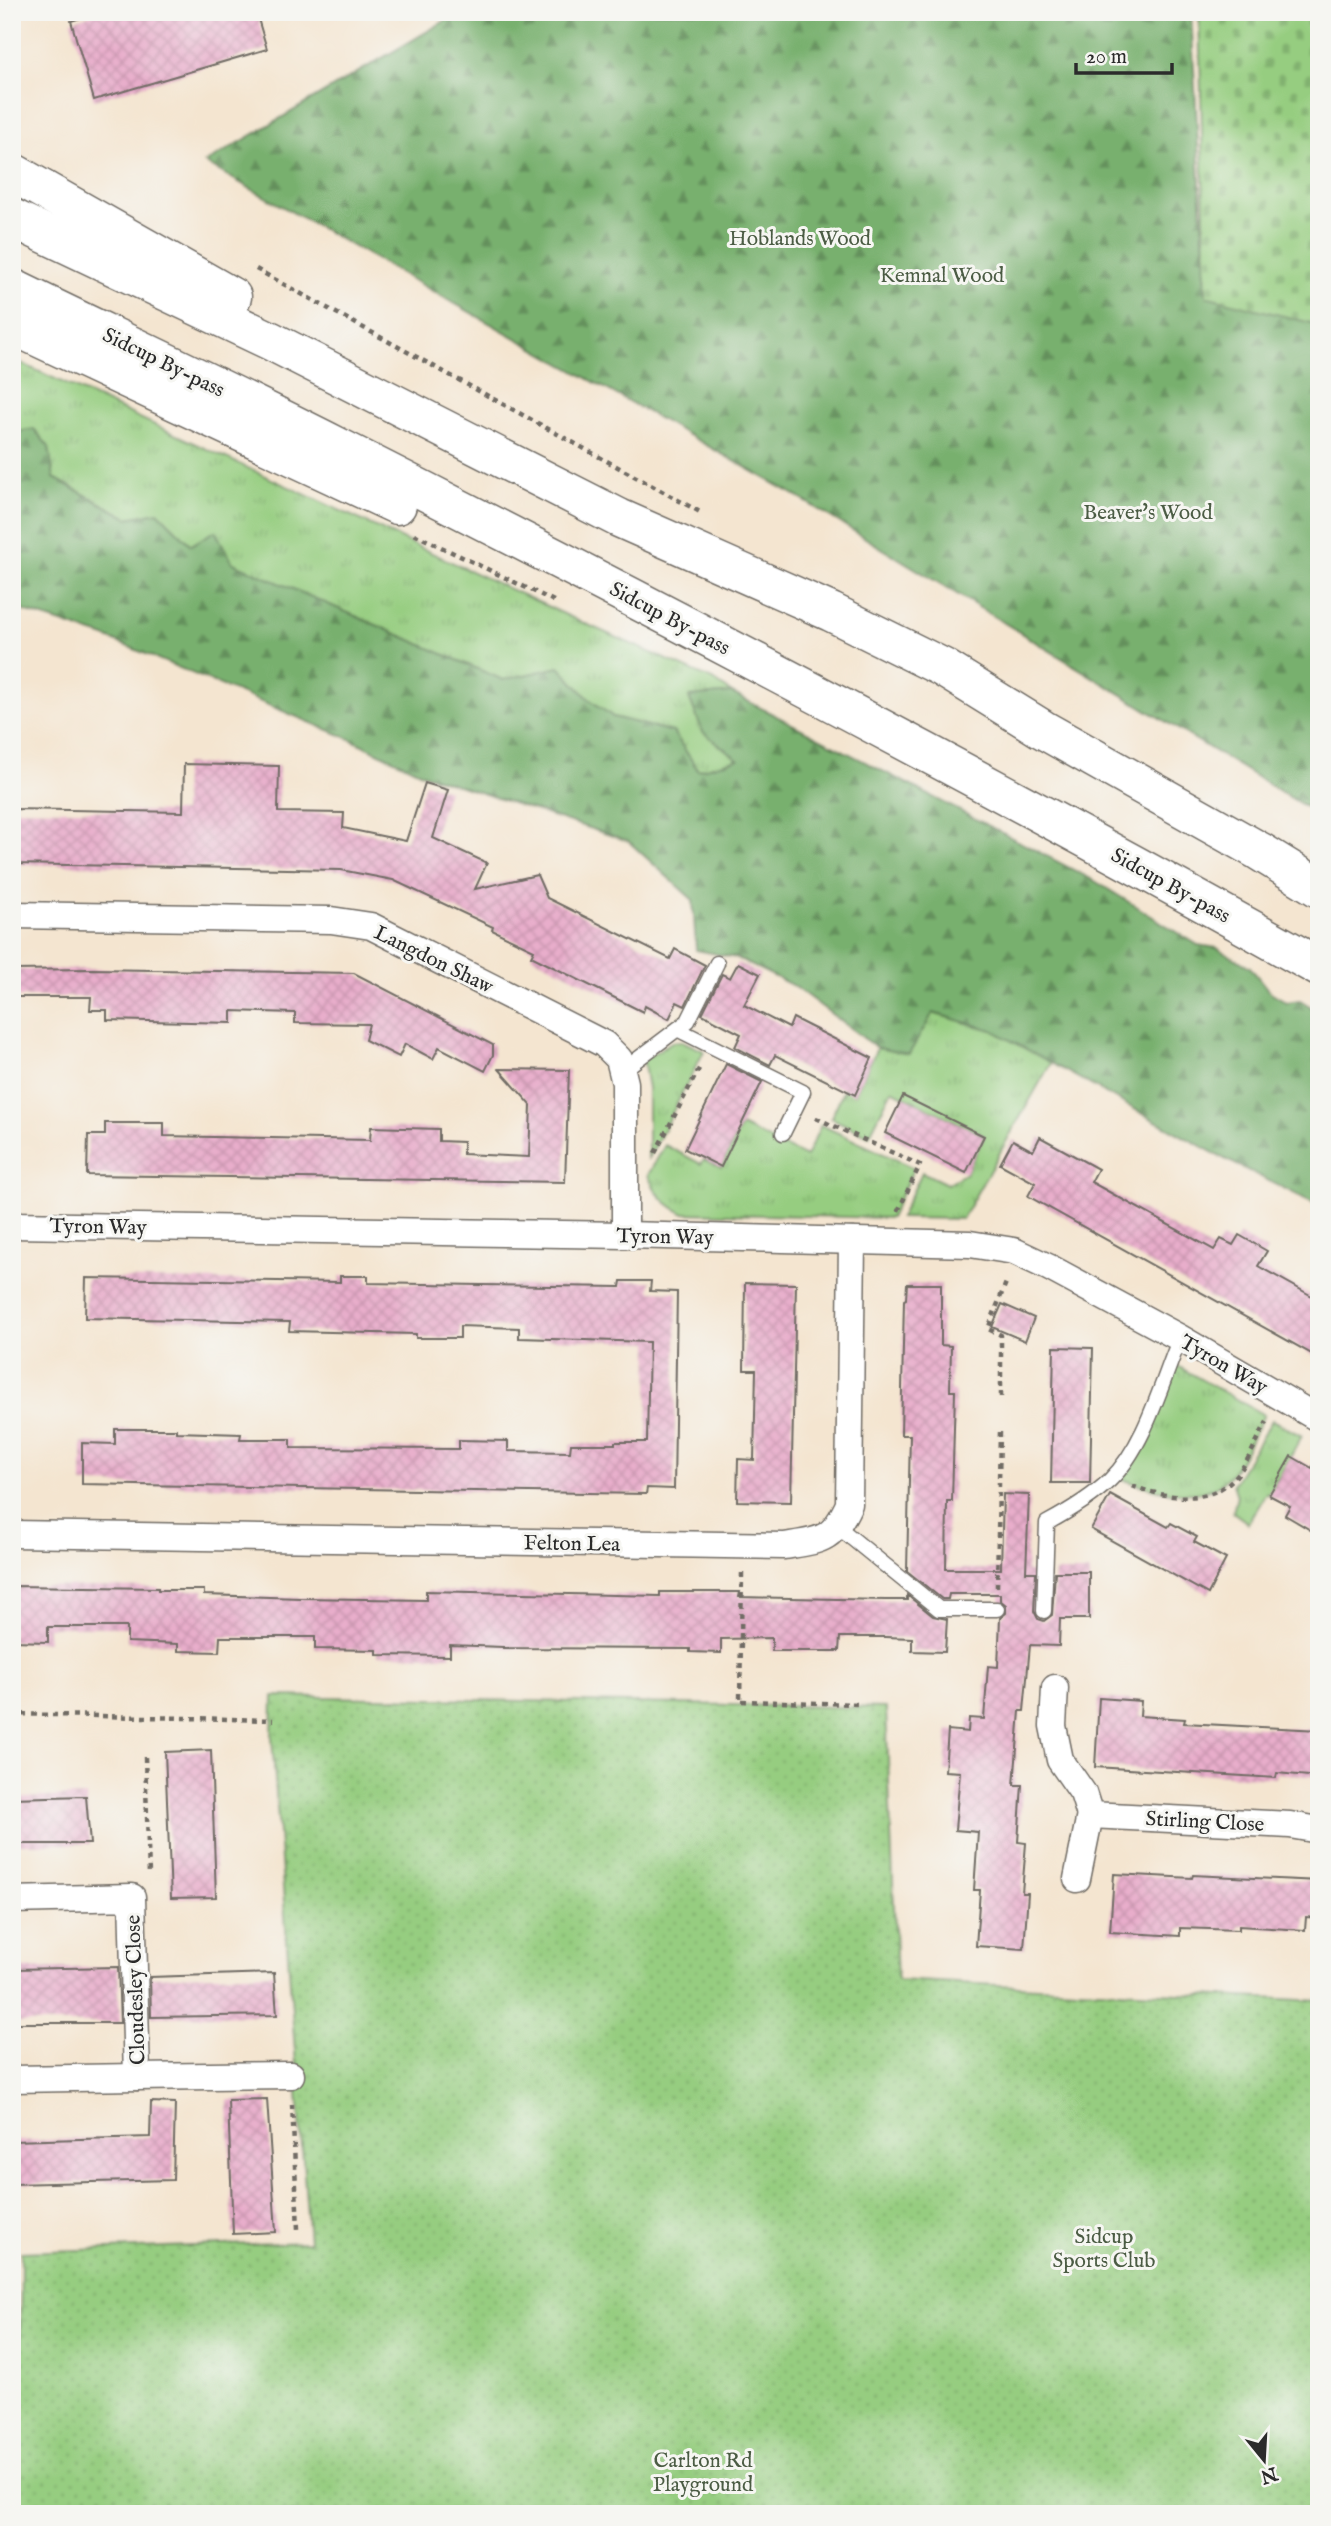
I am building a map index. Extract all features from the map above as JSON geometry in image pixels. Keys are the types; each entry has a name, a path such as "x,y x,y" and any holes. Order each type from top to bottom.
{"highway":[{"path":"12,172 619,518"},
{"path":"12,218 271,341 619,518 831,612 942,667 1042,729 1259,851 1319,888"},
{"name":"Sidcup By-pass","path":"12,288 335,445 677,621 1037,811 1319,967"},
{"path":"12,325 429,519 677,621"}],"street":[{"name":"Langdon Shaw","path":"12,915 331,920 371,926 604,1044 619,1059 625,1083 625,1235"},
{"name":"Tyron Way","path":"12,1225 625,1235 970,1244 1018,1253 1051,1268 1180,1338 1319,1419"},
{"path":"838,1527 849,1504 852,1241"},
{"name":"Felton Lea","path":"12,1534 784,1546 818,1541 838,1527"},
{"path":"1055,1688 1052,1726 1060,1760 1083,1793 1090,1815 1077,1879"},
{"name":"Stirling Close","path":"1090,1815 1290,1825 1319,1830"},
{"name":"Cloudesley Close","path":"12,1900 132,1897 137,2077"},
{"name":"Cloudesley Close","path":"12,2079 291,2075"}],"lane":[{"path":"622,1071 688,1021 717,963"},
{"path":"679,1030 803,1092 783,1133"},
{"path":"1044,1611 1046,1523 1079,1505 1111,1479 1136,1446 1180,1338"},
{"path":"838,1527 939,1609 997,1609"}],"path":[{"path":"248,265 711,518"},
{"path":"411,533 560,604"},
{"path":"625,1177 646,1170 711,1046"},
{"path":"795,1109 920,1165 883,1242"},
{"path":"1001,1397 1001,1335 988,1329 1018,1253"},
{"name":"Tyron Way","path":"1111,1479 1176,1497 1194,1497 1219,1490 1237,1475 1280,1397"},
{"path":"997,1609 1000,1431"},
{"path":"743,1545 740,1700 860,1704"},
{"path":"12,1714 273,1720"},
{"path":"132,1897 150,1897 145,1757"},
{"path":"291,2075 298,2229"}],"green space":[{"name":"Kemnal Wood","path":"460,12 1191,12 1206,296 1319,325 1319,815 793,494 205,163"},
{"path":"1199,12 1319,12 1319,325 1206,296"},
{"path":"12,359 715,681 732,693 689,697 703,732 739,760 698,770 673,732 613,717 589,699 559,667 503,680 191,545 158,512 128,518 54,478 12,443"},
{"path":"34,429 49,447 54,478 128,518 158,512 191,545 215,531 233,563 503,680 559,667 589,699 613,717 673,732 698,770 738,759 703,732 689,697 732,693 1095,881 1198,945 1217,948 1250,967 1269,991 1287,1002 1300,1000 1319,1012 1319,1206 1221,1157 992,1030 933,1013 909,1054 877,1048 794,986 736,958 696,950 693,900 628,841 424,774 350,739 105,637 12,607 12,433"},
{"path":"932,1013 992,1030 1051,1063 962,1219 900,1218 922,1172 947,1184 966,1173 984,1136 892,1090 869,1136 831,1118 844,1089 855,1094 877,1048 909,1054"},
{"path":"682,1041 704,1051 648,1160 648,1088 643,1060 672,1042"},
{"path":"821,1125 914,1168 890,1218 682,1213 661,1197 648,1175 665,1145 701,1164 704,1159 721,1167 741,1126 806,1157"},
{"path":"1176,1365 1264,1415 1231,1474 1214,1488 1202,1492 1175,1493 1122,1479 1143,1448"},
{"path":"1272,1420 1302,1436 1269,1495 1266,1493 1248,1523 1233,1512 1237,1496 1233,1484"},
{"path":"273,1696 886,1708 897,1980 1319,2001 1319,2514 19,2514 21,2252 309,2242 272,1738"}],"building":[{"path":"100,12 256,12 267,49 94,100 71,21"},
{"path":"184,764 279,766 278,812 344,813 343,828 406,841 425,783 448,790 433,838 487,863 475,889 537,875 547,898 670,959 675,949 705,965 685,1006 677,1002 669,1019 645,1006 643,1012 531,956 534,950 492,930 493,927 393,880 341,870 12,864 12,809 183,812"},
{"path":"738,963 760,974 744,1005 789,1028 793,1018 872,1058 855,1095 775,1055 770,1065 735,1047 741,1034 702,1014 722,974 730,978"},
{"path":"12,970 354,973 493,1045 493,1055 485,1071 439,1047 433,1059 405,1044 399,1057 365,1040 369,1024 295,1023 295,1013 232,1011 232,1023 107,1020 107,1010 90,1010 91,997 12,997"},
{"path":"726,1064 762,1082 721,1167 685,1149"},
{"path":"499,1069 569,1070 565,1182 87,1175 88,1135 105,1135 105,1123 164,1123 164,1136 370,1140 371,1127 439,1129 439,1141 463,1142 463,1154 529,1157 531,1105"},
{"path":"903,1096 984,1136 966,1173 885,1133"},
{"path":"1040,1137 1098,1169 1091,1182 1214,1250 1221,1239 1233,1245 1239,1235 1267,1251 1258,1266 1319,1300 1319,1358 1028,1196 1035,1183 1000,1164 1013,1140 1033,1151"},
{"path":"340,1276 368,1276 368,1283 480,1285 620,1287 621,1281 651,1281 650,1291 677,1292 674,1489 647,1488 646,1494 82,1484 82,1443 115,1444 115,1429 176,1429 176,1432 241,1434 240,1439 291,1439 291,1448 459,1449 459,1440 508,1441 508,1451 570,1452 571,1444 647,1442 649,1342 519,1338 519,1328 460,1326 460,1338 416,1338 416,1334 289,1331 290,1322 85,1318 86,1278 340,1282"},
{"path":"745,1283 796,1284 791,1502 737,1501 738,1459 754,1460 756,1370 744,1370"},
{"path":"907,1284 941,1284 941,1345 951,1346 950,1391 955,1391 952,1501 947,1501 946,1569 1001,1569 1003,1494 1029,1495 1026,1572 1036,1572 1034,1611 1038,1619 1044,1621 1052,1615 1055,1572 1089,1572 1089,1619 1060,1619 1059,1646 1030,1645 1024,1711 1020,1711 1014,1785 1022,1785 1018,1842 1026,1843 1022,1893 1028,1893 1024,1949 976,1946 980,1890 974,1890 978,1832 955,1830 960,1772 945,1771 948,1730 968,1732 969,1718 984,1719 988,1666 998,1667 1000,1618 1006,1613 1006,1605 1000,1600 1000,1594 949,1594 948,1599 942,1599 907,1571 910,1435 901,1435 904,1300"},
{"path":"1002,1304 1034,1318 1025,1341 992,1327"},
{"path":"1054,1347 1093,1348 1090,1483 1051,1483"},
{"path":"1291,1456 1312,1468 1319,1456 1319,1535 1285,1515 1290,1506 1269,1495"},
{"path":"1110,1495 1168,1527 1171,1523 1197,1537 1194,1542 1226,1559 1208,1594 1091,1529"},
{"path":"12,1586 158,1588 204,1590 204,1595 426,1600 426,1591 660,1596 660,1592 740,1592 739,1597 885,1600 907,1600 907,1595 933,1616 947,1619 945,1652 912,1651 912,1638 885,1637 840,1637 839,1651 772,1651 772,1638 721,1639 721,1653 690,1652 690,1649 503,1648 450,1645 450,1656 377,1655 377,1650 315,1649 315,1637 220,1637 219,1652 178,1651 178,1644 127,1642 127,1627 48,1627 48,1642 12,1641"},
{"path":"1099,1698 1141,1701 1140,1716 1185,1719 1184,1723 1319,1730 1319,1777 1277,1773 1276,1778 1095,1767"},
{"path":"211,1750 216,1897 171,1898 165,1752"},
{"path":"86,1796 90,1844 12,1844 12,1798"},
{"path":"1114,1874 1319,1881 1319,1918 1306,1917 1305,1930 1239,1926 1239,1930 1180,1928 1180,1936 1110,1932"},
{"path":"118,1967 120,2023 12,2023 12,1969"},
{"path":"274,1973 277,2015 151,2017 150,1977"},
{"path":"267,2099 276,2232 233,2234 228,2100"},
{"path":"151,2102 175,2103 173,2180 12,2184 12,2141 150,2137"}],"park label":[{"name":"Hoblands Wood","path":"800,238"},
{"name":"Beaver's Wood","path":"1148,512"},
{"name":"Sidcup Sports Club","path":"1104,2248"},
{"name":"Carlton Rd Playground","path":"703,2472"}]}
